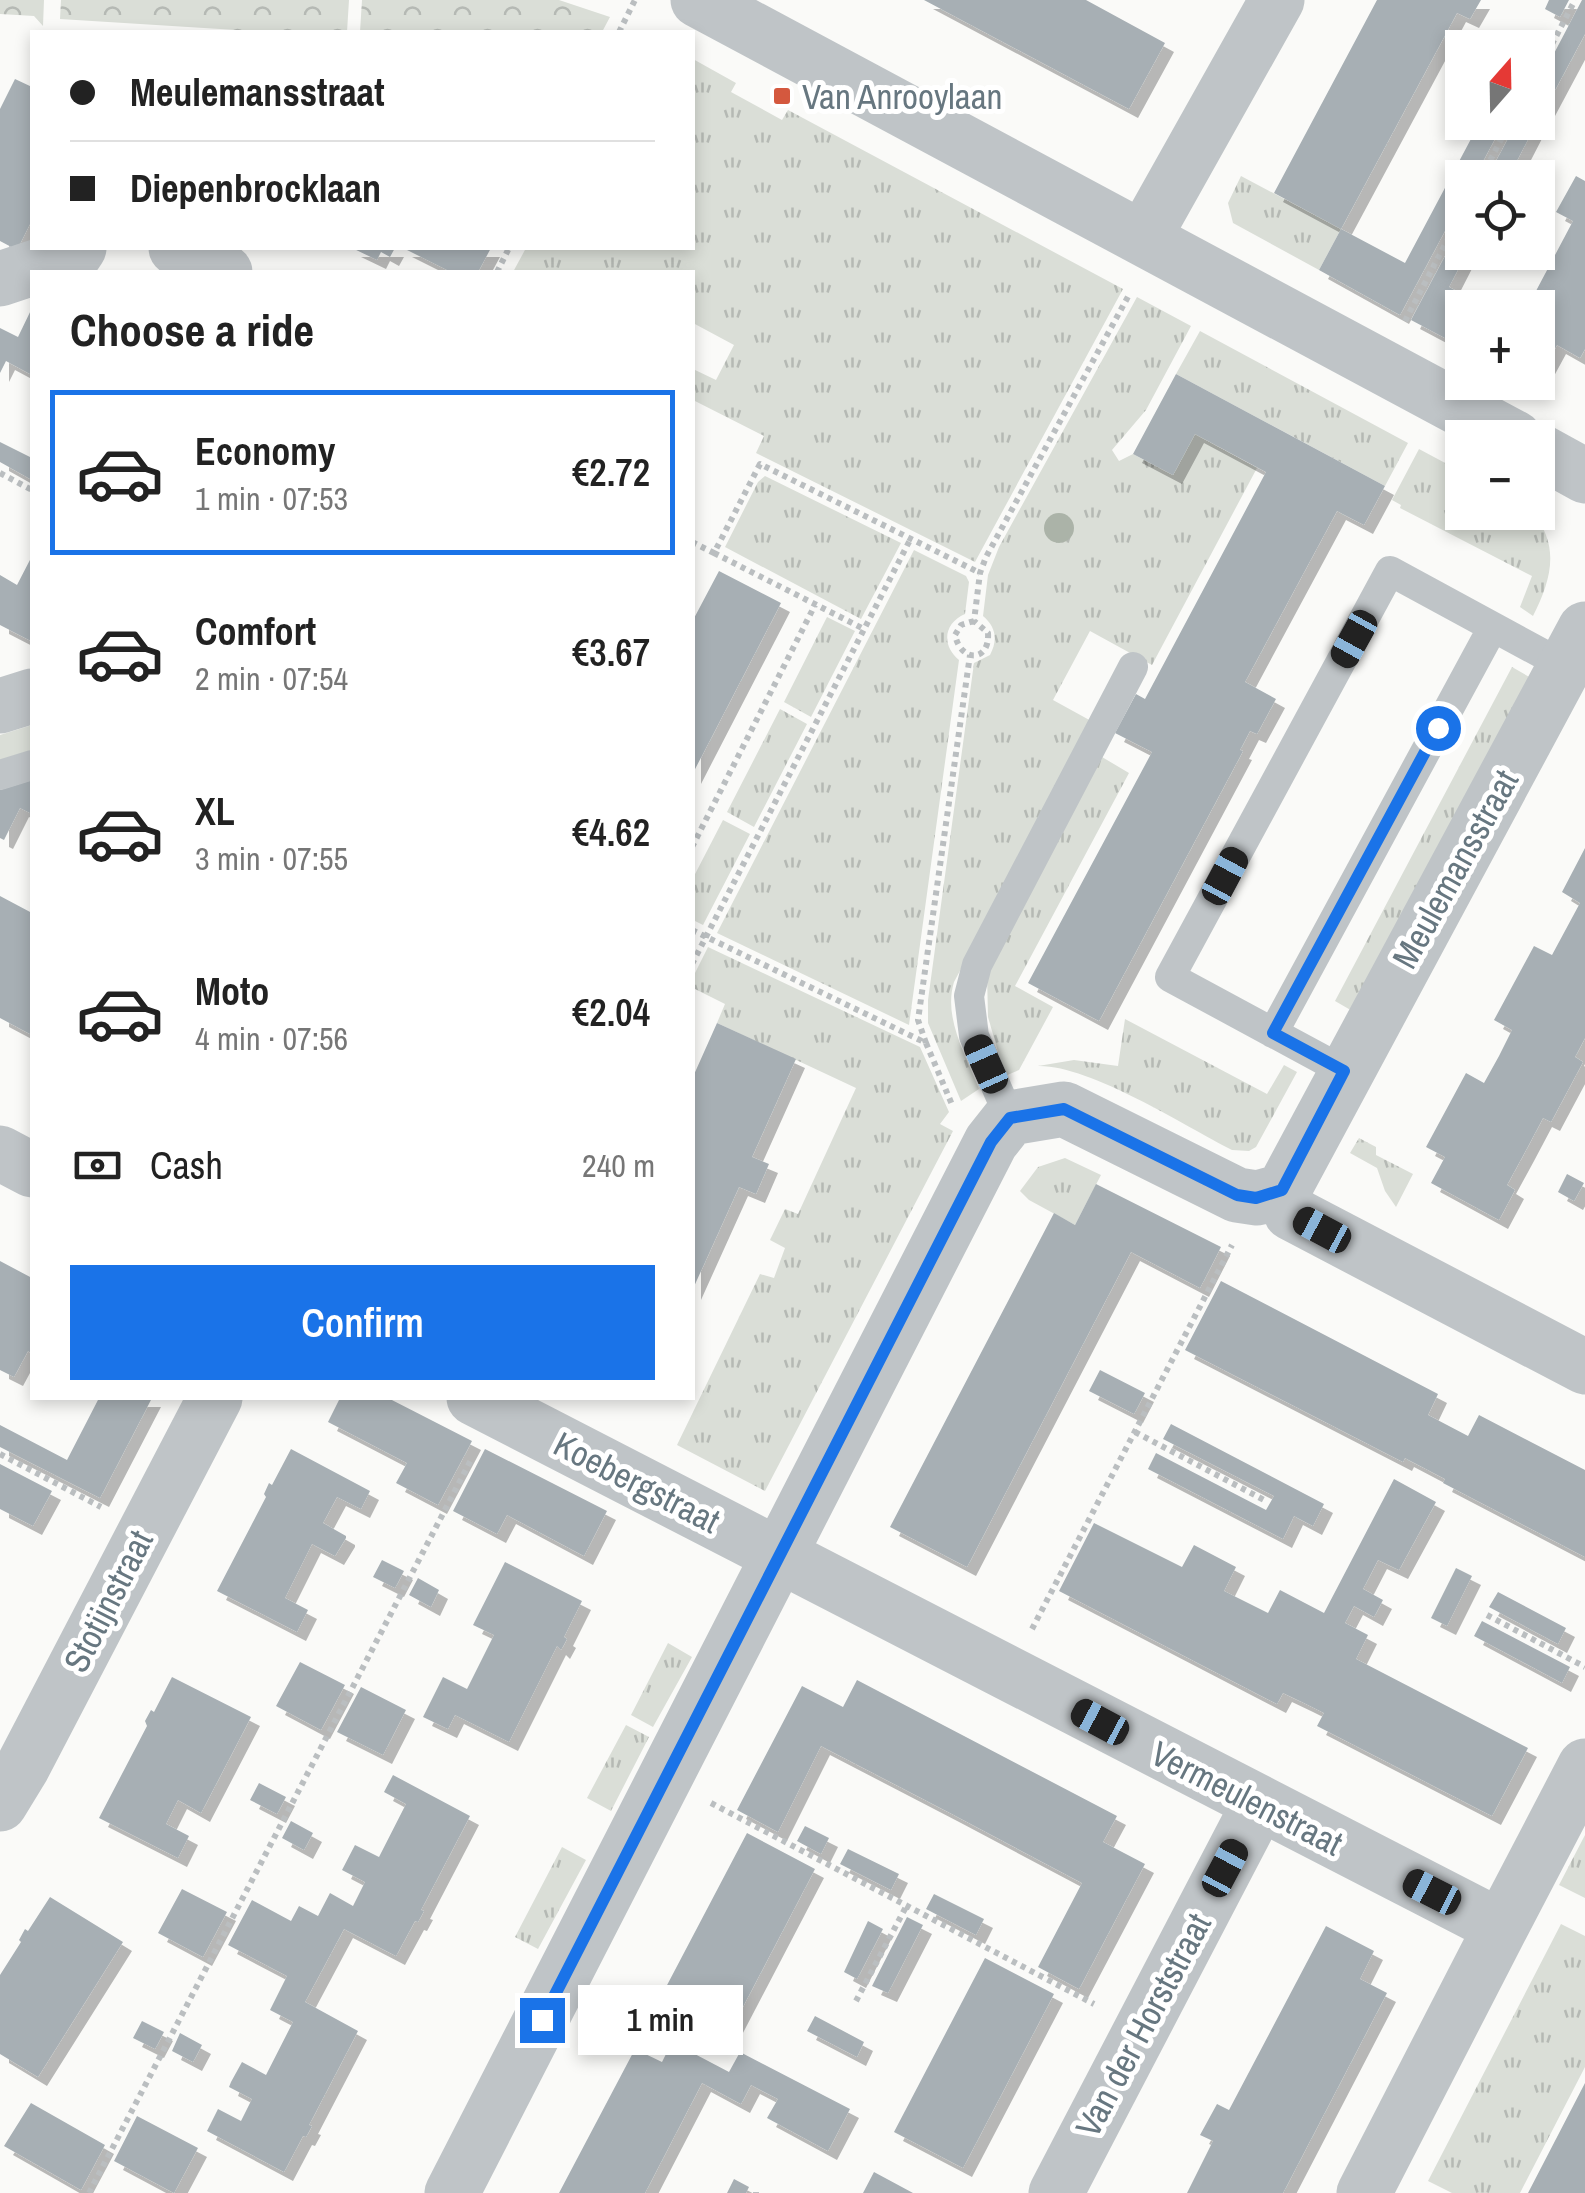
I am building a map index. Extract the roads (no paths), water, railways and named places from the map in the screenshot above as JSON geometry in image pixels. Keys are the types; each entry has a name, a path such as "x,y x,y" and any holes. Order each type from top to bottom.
{"street":[{"path":"698,0 1483,420"},
{"path":"1150,240 1278,0"},
{"path":"0,280 78,250"},
{"path":"180,250 220,270"},
{"path":"1555,459 1585,476"},
{"name":"Meulemansstraat","path":"1270,1194 1344,1071 1575,647"},
{"path":"0,706 30,697"},
{"path":"452,2193 991,1142 1010,1118 1064,1109 1237,1195 1270,1194 1290,1213 1585,1368"},
{"path":"0,1153 30,1169"},
{"name":"Stotijnstraat","path":"7,1776 213,1400"},
{"name":"Koebergstraat","path":"491,1403 781,1556"},
{"name":"Vermeulenstraat","path":"781,1556 1501,1927"},
{"path":"1364,2193 1585,1766"},
{"name":"Van der Horststraat","path":"1056,2193 1258,1804"}],"lane":[{"name":"Meulemansstraat","path":"1344,1071 1170,977 1390,571 1493,627 1575,647"},
{"path":"1273,1033 1493,627"},
{"path":"1010,1118 974,1036 969,996 977,965 1133,667"},
{"path":"0,775 30,767"}],"place":[{"name":"Van Anrooylaan","path":"782,96"}]}
